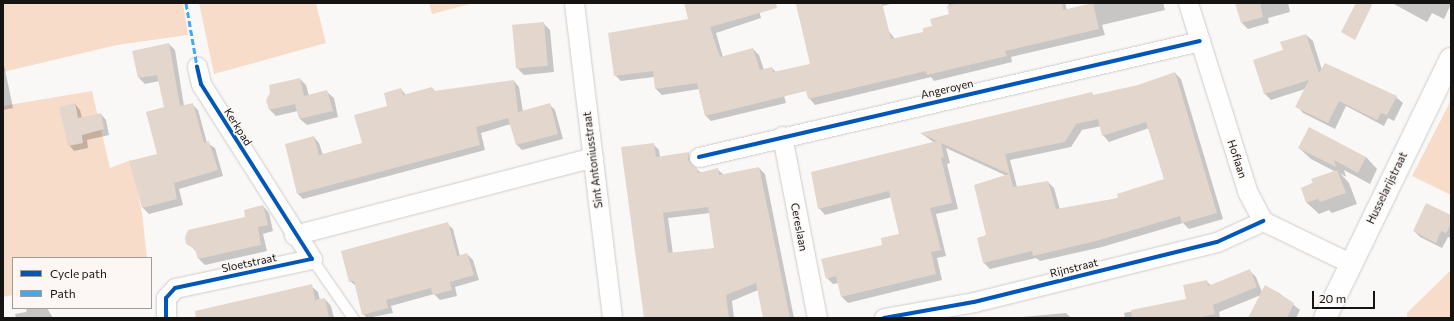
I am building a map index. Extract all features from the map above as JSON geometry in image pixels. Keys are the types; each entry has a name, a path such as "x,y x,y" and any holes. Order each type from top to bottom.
{"street":[{"name":"Sint Antoniusstraat","path":"574,3 612,318"},
{"name":"Hoflaan","path":"1188,3 1248,192 1263,221"},
{"name":"Angeroyen","path":"699,157 782,136 1200,41"},
{"name":"Husselarijstraat","path":"1326,318 1350,263 1451,59"},
{"name":"Kerkpad","path":"198,66 200,84 294,235"},
{"name":"Cereslaan","path":"782,136 817,318"},
{"path":"312,259 294,235 593,157"},
{"path":"1263,221 1350,263"},
{"name":"Rijnstraat","path":"884,318 975,310 1217,242 1263,221"},
{"name":"Sloetstraat","path":"166,318 166,298 175,288 312,259"}],"lane":[{"path":"312,259 353,318"}],"shaded area":[{"path":"3,3 183,3 188,35 117,45 3,72"},
{"path":"199,3 316,3 326,43 214,74"},
{"path":"429,3 474,3 432,14"},
{"path":"92,91 110,168 131,160 142,213 147,257 12,257 12,295 3,297 3,106"},
{"path":"1451,100 1451,195 1412,176"},
{"path":"1451,270 1451,318 1407,318 1407,313"}],"building":[{"path":"684,3 776,3 777,8 710,27 720,57 753,48 760,70 772,67 773,72 810,64 796,4 882,3 891,39 923,32 923,28 932,26 930,19 949,14 947,6 959,3 1062,3 1063,10 1093,3 1099,29 1005,51 1007,56 927,75 926,71 808,99 806,91 705,116 697,83 655,89 653,71 614,76 608,33 688,19"},
{"path":"1235,3 1260,3 1263,17 1241,23"},
{"path":"1356,3 1373,3 1355,40 1341,32"},
{"path":"544,22 548,66 516,69 512,25"},
{"path":"1306,34 1319,73 1325,63 1397,96 1387,115 1381,113 1377,120 1339,101 1328,123 1295,107 1309,80 1264,94 1253,60 1283,50 1280,42"},
{"path":"169,43 180,106 193,103 204,143 209,141 218,170 174,183 177,199 142,208 129,161 157,154 146,112 164,107 157,75 138,78 132,51"},
{"path":"1175,72 1217,213 1182,223 1180,216 1096,241 1033,256 1032,251 983,263 977,238 986,235 974,185 1009,174 941,143 944,157 941,158 952,203 930,208 941,250 931,252 936,274 841,297 836,276 826,279 821,259 882,245 881,238 899,234 889,191 818,209 811,172 937,141 920,133 1092,92 1093,95 1138,85","holes":["1098,119 1102,136 1146,122 1164,179 1117,194 1118,198 1056,209 1048,181 1013,187 1005,154 1065,142 1076,124"]},
{"path":"300,78 304,96 327,90 333,111 299,119 295,104 269,110 266,100 270,93 269,85"},
{"path":"514,80 518,112 550,103 558,134 516,145 508,118 476,127 480,145 297,194 285,144 314,136 319,155 362,143 354,115 387,106 384,93 401,88 403,95 432,87 434,91"},
{"path":"75,103 78,118 101,113 104,129 82,135 83,143 68,146 59,107"},
{"path":"1309,127 1366,157 1358,173 1334,160 1336,167 1298,148"},
{"path":"654,143 656,157 689,152 688,160 697,168 698,173 718,168 719,175 759,167 790,318 763,318 756,283 726,295 729,318 644,318 621,147","holes":["708,207 714,248 668,253 663,213"]},
{"path":"1337,170 1346,193 1320,202 1318,199 1306,203 1301,188 1313,183 1311,179"},
{"path":"1426,203 1451,215 1451,225 1446,233 1441,231 1436,243 1413,231"},
{"path":"263,205 268,225 258,227 261,245 198,259 195,249 186,244 185,237 188,230 245,217 244,210"},
{"path":"448,222 457,256 467,253 474,275 450,282 452,290 433,295 431,288 386,300 388,308 362,315 354,281 349,282 341,251"},
{"path":"1250,269 1257,287 1213,305 1215,314 1197,318 1132,318 1131,310 1186,299 1183,285 1207,280 1208,286"},
{"path":"312,284 315,300 325,298 329,318 196,318 195,311"},
{"path":"1265,285 1294,303 1287,318 1248,318"}],"marked path":[{"path":"186,3 197,66"}],"cycle path":[{"path":"699,157 1200,41"},
{"path":"166,318 166,298 175,288 312,259 201,84 197,66"},
{"path":"884,318 974,302 1217,242 1263,221"}]}
